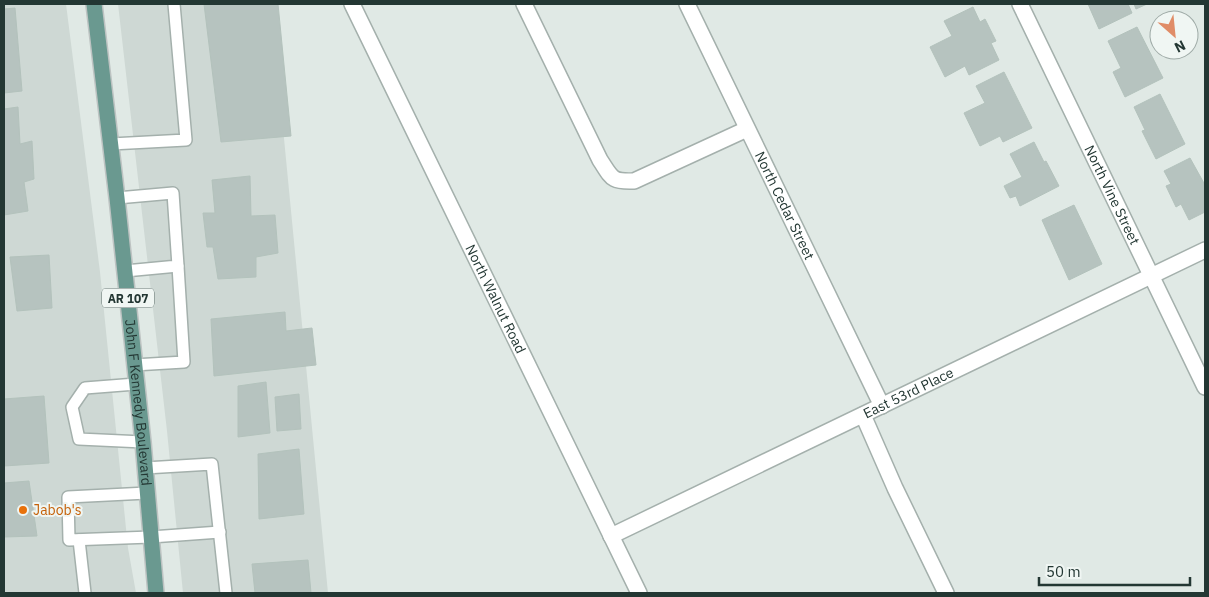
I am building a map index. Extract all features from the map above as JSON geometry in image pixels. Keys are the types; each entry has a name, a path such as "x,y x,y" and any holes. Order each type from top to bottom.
{"main road":[{"name":"John F Kennedy Boulevard","path":"94,4 143,442 156,593"}],"street":[{"name":"North Walnut Road","path":"352,4 639,593"},
{"path":"524,4 600,160 612,178 621,182 634,181 747,129"},
{"name":"North Cedar Street","path":"687,4 882,406"},
{"name":"North Vine Street","path":"1020,4 1205,387"},
{"name":"East 53rd Place","path":"611,536 1205,250"},
{"path":"863,415 895,488 946,593"}],"lane":[{"path":"111,144 186,140 174,4"},
{"path":"117,198 173,193 184,362 134,365"},
{"path":"125,272 178,266"},
{"path":"136,384 85,388 72,407 79,439 143,442"},
{"path":"145,468 212,464 226,593"},
{"path":"147,494 68,497 69,540 220,532"},
{"path":"79,540 85,593"}],"shaded area":[{"path":"4,4 66,4 100,272 128,548 136,593 4,593"},
{"path":"118,4 271,4 328,593 183,593 167,431"}],"building":[{"path":"204,4 278,4 291,136 221,142"},
{"path":"1088,4 1128,4 1132,13 1099,29"},
{"path":"1134,4 1147,4 1136,9"},
{"path":"973,7 980,22 985,19 996,41 991,43 999,60 969,75 965,66 945,77 930,47 952,36 944,21"},
{"path":"15,8 22,91 4,93 4,9"},
{"path":"1137,27 1149,51 1149,60 1154,60 1163,78 1125,97 1113,72 1121,68 1108,41"},
{"path":"1004,72 1032,128 1003,142 1000,136 980,146 964,113 985,103 976,86"},
{"path":"1160,94 1185,144 1156,159 1142,131 1145,130 1134,107"},
{"path":"18,107 20,144 32,141 34,179 24,182 28,211 4,215 4,109"},
{"path":"1034,142 1059,186 1020,206 1016,196 1010,198 1004,186 1022,177 1010,154"},
{"path":"1190,158 1205,185 1205,212 1189,220 1181,204 1176,207 1166,186 1171,184 1164,171"},
{"path":"250,176 251,216 275,215 278,253 256,257 256,277 218,279 213,247 207,247 203,213 215,213 212,180"},
{"path":"1074,205 1102,264 1069,280 1042,220"},
{"path":"49,255 52,308 17,311 10,257"},
{"path":"285,312 286,331 312,328 316,365 214,376 211,319"},
{"path":"266,382 270,433 238,437 238,386"},
{"path":"299,394 301,429 277,431 275,397"},
{"path":"44,396 49,463 4,466 4,399"},
{"path":"299,449 304,514 259,519 258,454"},
{"path":"29,481 37,536 4,537 4,483"},
{"path":"308,560 311,593 255,593 252,564"}],"place":[{"name":"Jabob's","path":"23,510"}]}
